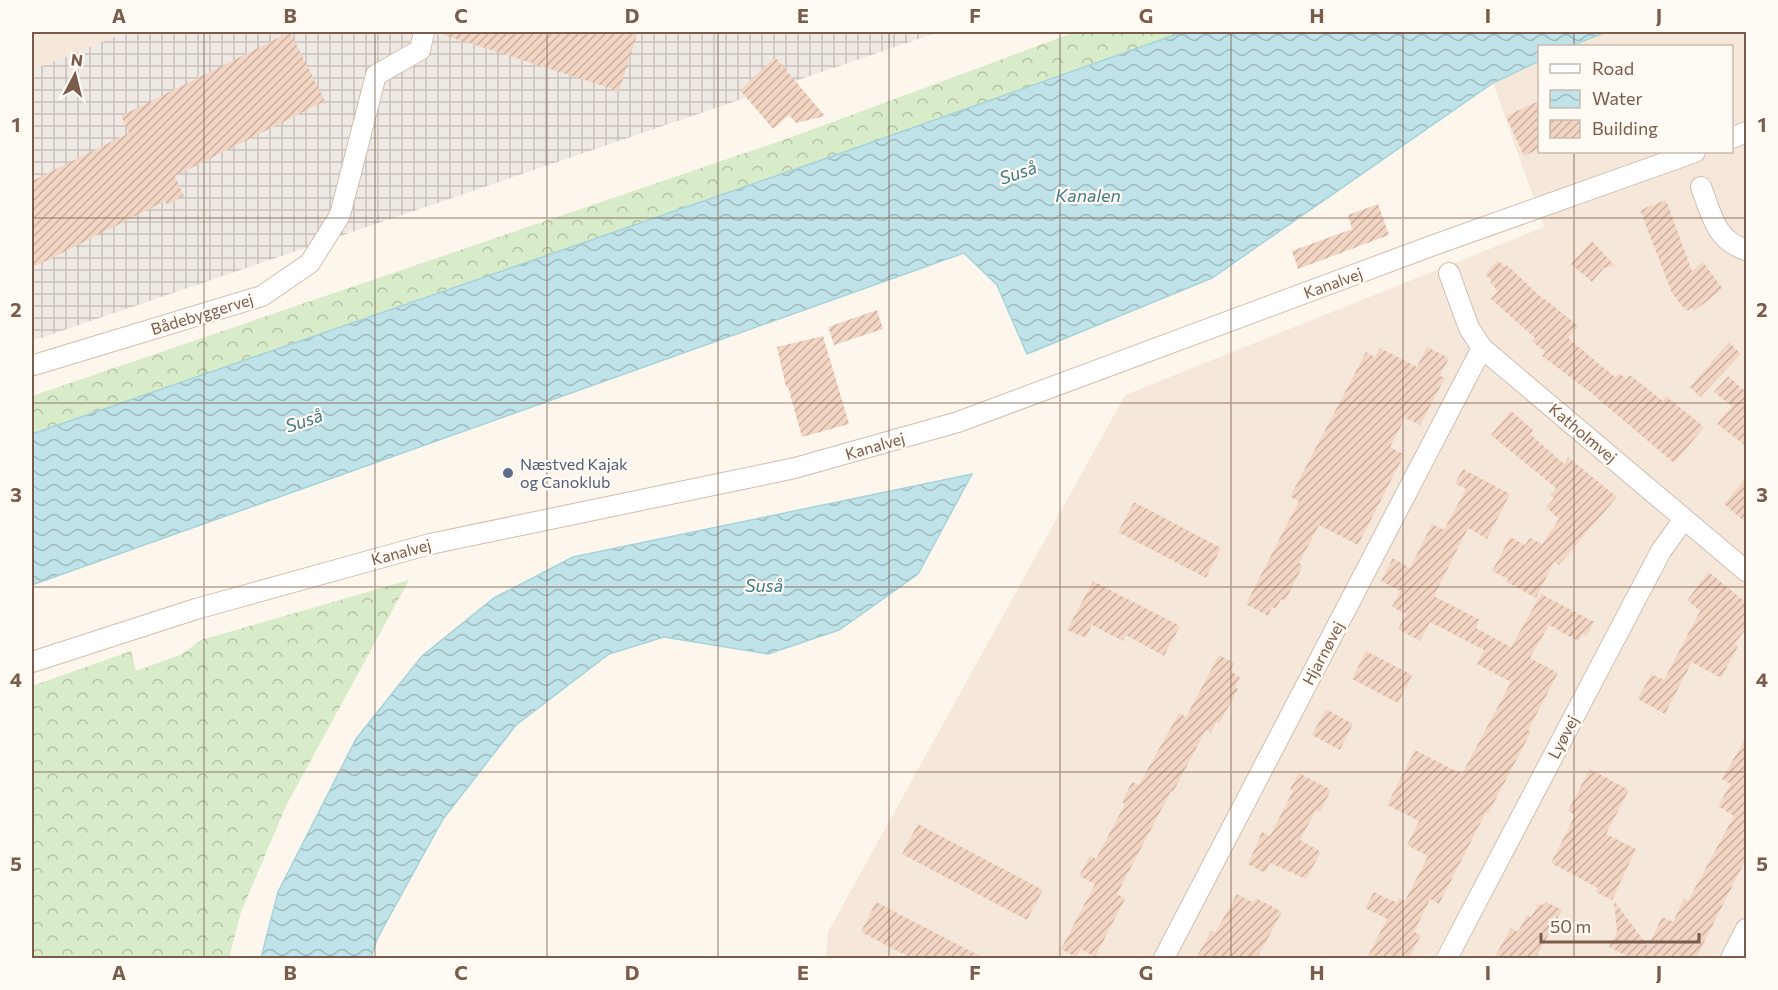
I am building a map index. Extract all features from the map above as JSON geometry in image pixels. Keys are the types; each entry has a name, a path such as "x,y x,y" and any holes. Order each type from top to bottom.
{"street":[{"name":"Bådebyggervej","path":"34,365 262,296 310,262 340,215 376,75 420,50 424,32"},
{"name":"Kanalvej","path":"32,662 196,609 430,544 795,468 958,422 1434,245 1692,153"},
{"path":"1701,187 1719,232 1733,246 1746,250"},
{"name":"Katholmvej","path":"1449,273 1468,328 1482,348 1746,571"},
{"name":"Hjarnøvej","path":"1164,958 1482,348"},
{"name":"Lyøvej","path":"1446,958 1661,551 1684,519"},
{"path":"1731,958 1746,929"}],"shaded area":[{"path":"32,32 128,32 32,70"},
{"path":"128,32 939,32 32,341 32,70"},
{"path":"1606,32 1746,32 1746,958 826,958 828,932 1125,395 1544,227 1493,83 1538,61 1538,153 1733,153 1733,45 1574,45"}],"green space":[{"path":"1075,32 1183,32 32,434 32,396 792,137"},
{"path":"409,580 286,806 241,912 229,958 32,958 32,686 131,651 136,671 182,654 201,640"}],"water":[{"name":"Kanalen","path":"1183,32 1606,32 1574,45 1538,45 1538,61 1493,83 1212,278 1027,354 997,285 964,253 32,585 32,434"},
{"name":"Suså","path":"972,474 918,574 839,630 768,654 664,637 609,654 516,725 443,819 377,939 371,958 261,958 278,892 356,739 422,656 494,598 573,557"}],"building":[{"path":"290,32 325,101 175,176 184,196 167,205 165,201 32,268 32,181 129,133 121,116"},
{"path":"445,32 638,32 619,91 444,35"},
{"path":"775,57 825,116 796,123 789,115 773,129 740,90"},
{"path":"1538,101 1538,149 1524,156 1506,116"},
{"path":"1666,200 1692,271 1703,262 1723,289 1694,311 1692,308 1686,311 1672,293 1640,210"},
{"path":"1378,204 1389,235 1298,269 1292,251 1352,229 1348,215"},
{"path":"1592,241 1615,266 1604,268 1592,282 1571,264"},
{"path":"1498,260 1505,267 1507,265 1544,300 1578,326 1568,338 1615,377 1619,373 1626,379 1630,375 1663,401 1666,396 1704,427 1674,463 1590,392 1542,356 1545,352 1532,341 1535,338 1491,299 1498,291 1485,274"},
{"path":"877,310 883,329 834,345 828,327"},
{"path":"823,336 849,424 802,437 788,387 786,387 777,347"},
{"path":"1729,342 1741,354 1700,397 1690,387"},
{"path":"1427,347 1449,358 1440,376 1445,378 1420,425 1405,418 1390,447 1404,455 1358,545 1319,525 1299,563 1303,565 1285,601 1281,599 1276,609 1272,607 1268,616 1246,604 1299,501 1290,497 1366,352 1375,357 1380,348 1417,367"},
{"path":"1728,376 1746,390 1746,446 1717,424 1732,406 1714,392"},
{"path":"1511,411 1533,430 1530,434 1564,464 1568,457 1617,497 1559,565 1554,562 1536,598 1492,571 1510,537 1525,545 1530,538 1542,544 1559,519 1546,507 1554,498 1550,495 1556,488 1491,435"},
{"path":"1463,469 1510,494 1487,539 1468,528 1434,596 1480,620 1476,628 1511,647 1541,594 1594,622 1586,636 1582,634 1578,641 1549,625 1530,658 1558,673 1528,730 1531,732 1488,814 1486,812 1439,904 1430,899 1414,932 1421,935 1409,958 1367,958 1387,919 1365,908 1374,892 1397,903 1399,898 1405,901 1428,856 1407,845 1419,821 1387,805 1415,750 1462,774 1511,682 1477,664 1484,650 1430,622 1420,641 1398,629 1406,614 1392,607 1400,591 1381,581 1393,558 1410,568 1432,524 1444,530 1466,489 1455,483"},
{"path":"1746,478 1746,523 1724,504"},
{"path":"1134,502 1221,548 1206,578 1118,532"},
{"path":"1709,572 1746,603 1746,629 1734,644 1738,646 1721,678 1692,662 1665,714 1638,699 1651,674 1664,680 1700,611 1687,600"},
{"path":"1093,581 1180,626 1164,656 1126,635 1123,641 1092,625 1086,638 1067,630"},
{"path":"1366,651 1412,675 1398,703 1352,679"},
{"path":"1219,655 1234,663 1230,671 1240,677 1235,687 1238,689 1219,724 1216,722 1211,733 1206,730 1173,792 1171,791 1117,894 1125,899 1095,957 1081,949 1076,957 1061,949 1095,884 1079,876 1090,856 1096,859 1125,804 1122,802 1132,782 1139,785 1179,713 1186,717"},
{"path":"1326,709 1353,724 1340,750 1312,735"},
{"path":"1746,737 1746,859 1696,958 1631,958 1609,947 1617,932 1614,901 1648,946 1662,917 1673,922 1684,899 1688,901 1734,816 1718,806 1731,784 1722,779"},
{"path":"1590,769 1629,790 1606,834 1636,849 1612,900 1596,892 1598,888 1551,863 1575,815 1568,811"},
{"path":"1299,773 1331,790 1320,812 1316,810 1300,840 1321,852 1306,879 1270,863 1265,873 1248,864 1262,832 1270,836 1293,791 1290,789"},
{"path":"918,824 1043,890 1027,920 902,854"},
{"path":"1237,894 1254,903 1256,898 1282,912 1257,958 1196,958 1211,931 1215,933"},
{"path":"876,902 984,958 911,958 861,932"},
{"path":"1546,902 1562,910 1536,958 1494,958 1511,928 1518,932 1527,915 1531,917 1539,903 1544,905"}],"place":[{"name":"Næstved Kajak og Canoklub","path":"508,473"}]}
